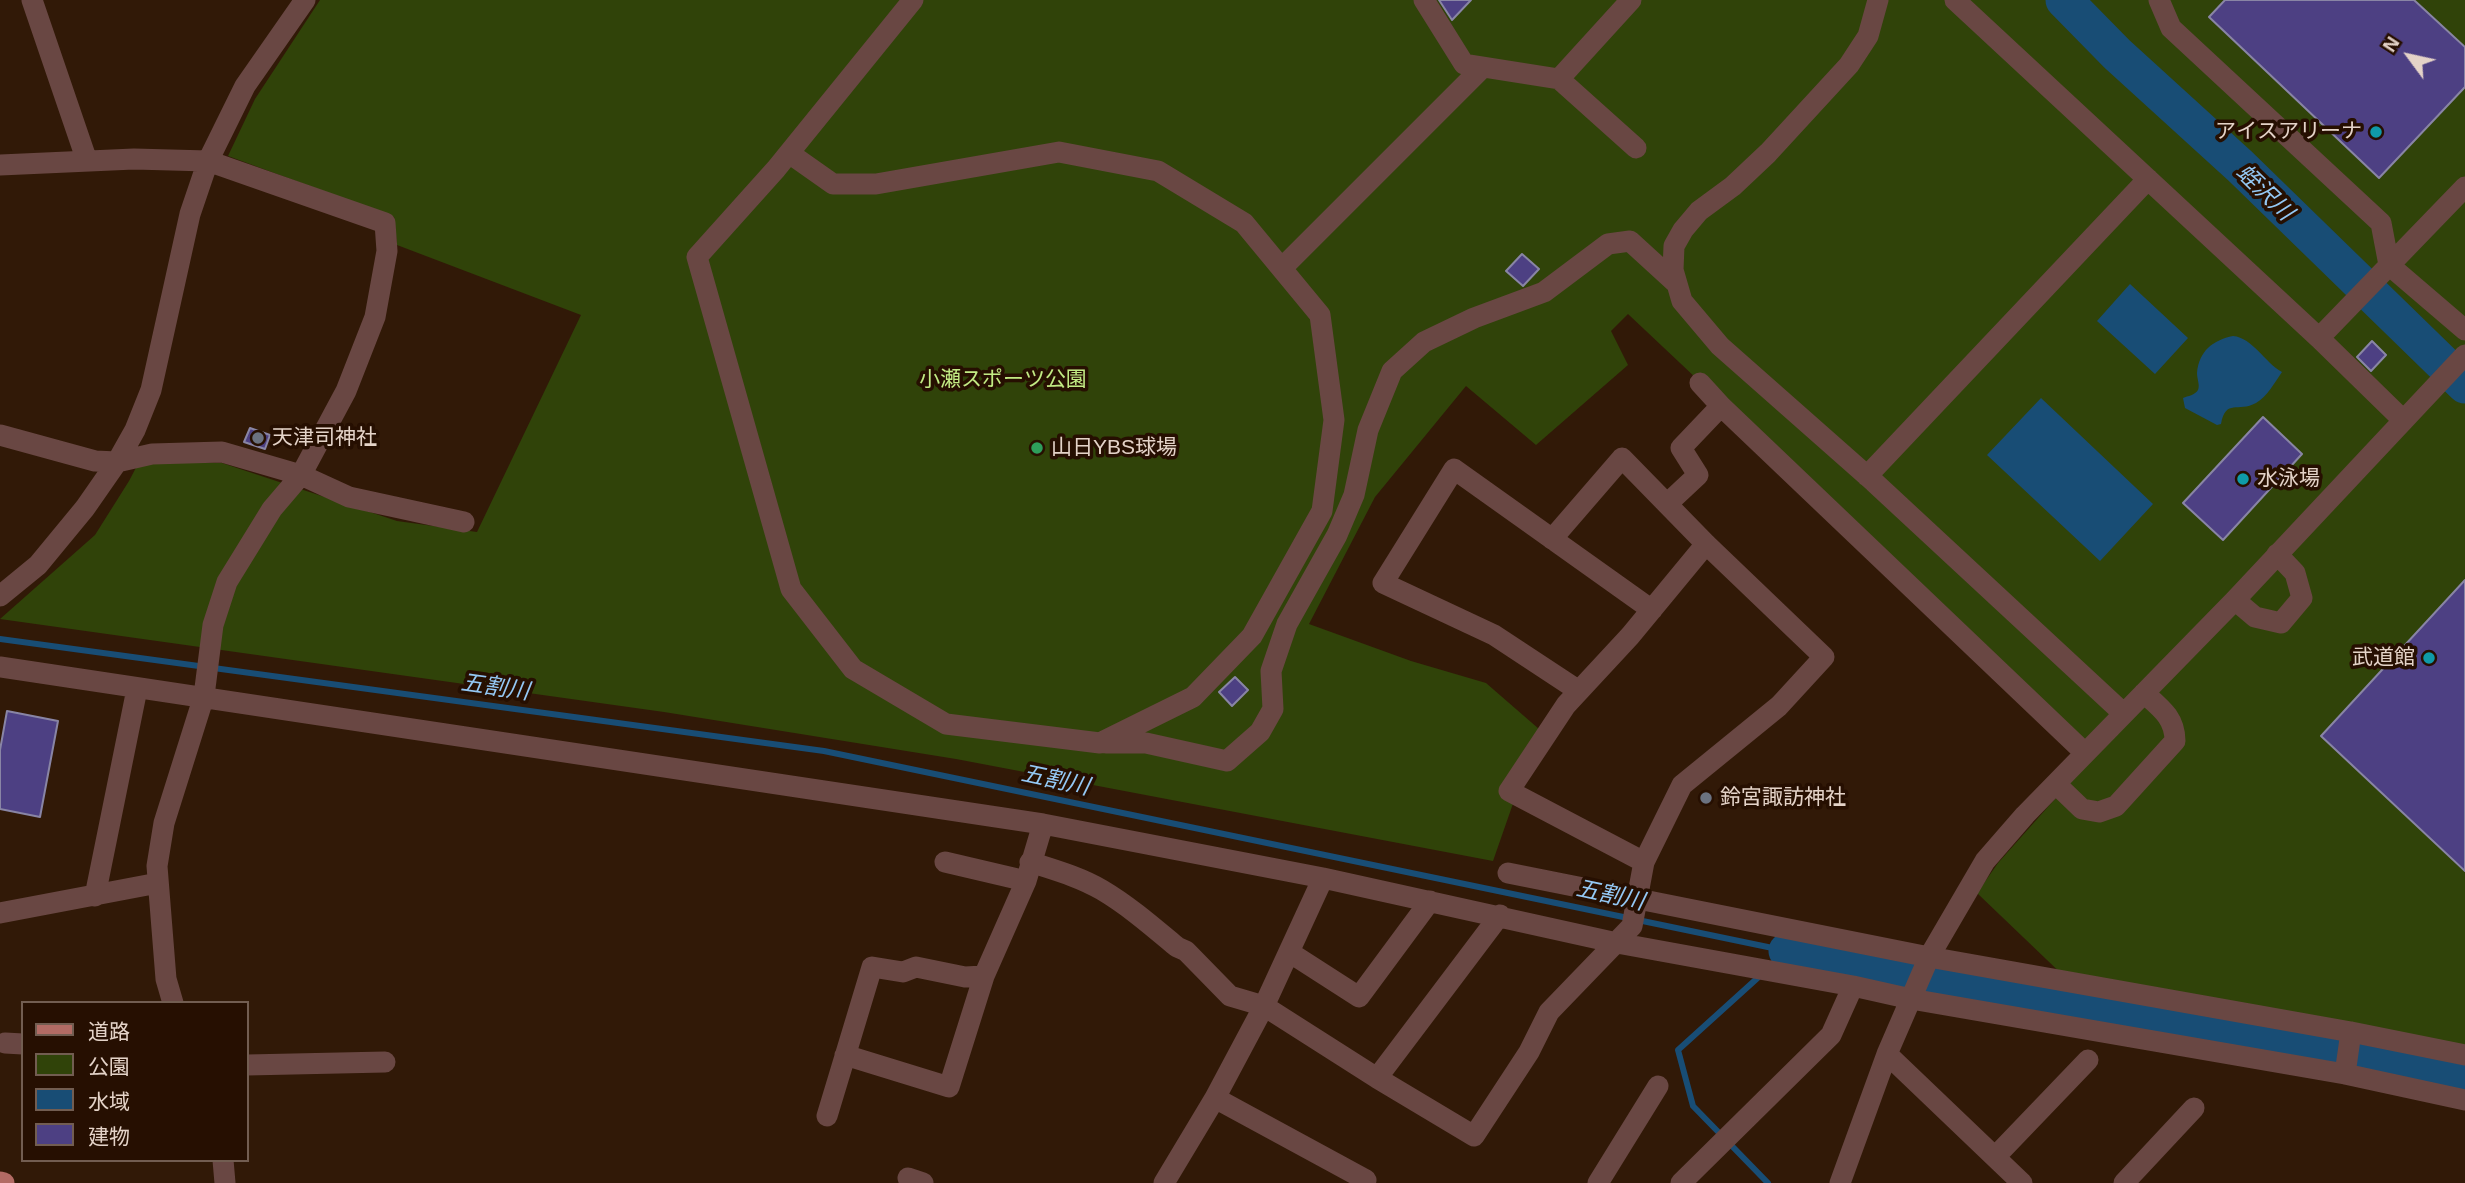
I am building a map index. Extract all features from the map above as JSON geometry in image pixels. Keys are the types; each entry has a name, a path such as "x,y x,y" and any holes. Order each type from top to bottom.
{"street":[{"path":"32,0 87,161"},
{"path":"0,596 38,565 85,508 117,462 135,430 151,390 190,214 208,161 245,86 305,0"},
{"path":"913,0 789,153 697,257 791,589 853,669 946,724 1100,743 1146,743 1227,761 1261,732 1273,709 1271,671 1287,624 1336,535 1354,495 1368,430 1392,371 1424,342 1474,318 1544,292 1608,244 1630,241 1677,284"},
{"path":"1424,0 1464,64 1559,79 1636,148"},
{"path":"1559,79 1631,0"},
{"path":"1878,0 1868,36 1849,65 1768,153 1733,187 1699,211 1683,230 1674,246 1673,270 1682,300 1720,346 1867,476 2123,713"},
{"path":"2159,0 2171,27 2381,223 2389,265 2465,330"},
{"path":"1962,2 2403,420"},
{"path":"1282,268 1483,67"},
{"path":"789,153 833,184 876,184 1059,152 1158,171 1244,223 1320,315 1334,420 1322,511 1252,636 1193,697 1100,743"},
{"path":"0,165 87,161 208,161 384,223 387,251 375,317 346,391 301,475 271,509 227,582 213,625 205,690 164,823 157,866 166,979 172,1001"},
{"path":"1867,476 2148,178"},
{"path":"2319,338 2465,187"},
{"path":"1840,1183 1887,1054 1928,961 1985,861 2465,355"},
{"path":"1700,383 1721,407 2085,753"},
{"path":"1667,504 1698,475 1681,449 1721,407"},
{"path":"0,435 96,461 117,462 152,454 222,452 301,475 349,498 464,522"},
{"path":"945,862 1080,879 1133,911 1177,947 1186,951 1230,996 1264,1006 1474,1136 1530,1052 1549,1012 1632,926 1644,862 1682,785 1779,706 1824,657 1706,544 1622,458 1552,539"},
{"path":"1579,691 1494,635 1383,583 1454,469 1652,610"},
{"path":"1644,862 1510,792 1566,705 1652,610 1706,544"},
{"path":"2235,600 2255,617 2281,623 2302,598 2295,573 2277,554"},
{"path":"0,667 137,688 205,690 1043,824 1322,878 1500,915 1617,943 1853,986 1914,994 2345,1074 2465,1100"},
{"path":"95,896 137,688"},
{"path":"2056,784 2082,809 2099,812 2116,806 2175,741 2175,731 2169,715 2144,693"},
{"path":"845,1055 949,1087 984,976 1028,872 1043,824"},
{"path":"1508,873 1928,961 2351,1032 2465,1055"},
{"path":"1164,1183 1216,1098 1264,1006 1322,878"},
{"path":"0,913 158,883"},
{"path":"1289,952 1359,996 1430,901"},
{"path":"1377,1078 1500,915"},
{"path":"827,1116 872,967 903,972 916,967 965,977 984,976"},
{"path":"1681,1183 1831,1035 1853,986"},
{"path":"2345,1074 2351,1032"},
{"path":"1887,1054 2022,1183"},
{"path":"1995,1157 2088,1060"},
{"path":"248,1065 385,1062"},
{"path":"1598,1183 1658,1086"},
{"path":"1216,1098 1366,1180 1364,1183"},
{"path":"2124,1183 2194,1108"},
{"path":"223,1162 225,1183"}],"green space":[{"name":"小瀬スポーツ公園","path":"320,0 2465,0 2465,1051 2070,982 1977,893 1998,863 2095,754 1628,314 1611,331 1628,365 1536,445 1466,386 1375,497 1309,624 1411,661 1486,683 1539,729 1493,861 956,759 664,712 0,619 95,535 140,460 222,463 397,521 477,532 581,315 397,245 394,217 228,156 255,99"}],"water":[{"path":"2130,284 2188,338 2155,374 2097,321"},
{"path":"2233,336 2247,341 2282,372 2260,400 2250,406 2226,411 2221,424 2217,425 2185,408 2183,398 2198,390 2198,365 2208,348 2219,340"},
{"path":"2041,398 2153,504 2100,561 1987,455"}],"building":[{"path":"1439,0 1471,0 1452,20"},
{"name":"アイスアリーナ","path":"2225,0 2414,0 2465,47 2465,87 2379,178 2209,17"},
{"path":"1522,254 1539,269 1523,286 1506,271"},
{"path":"2372,341 2386,355 2371,371 2357,357"},
{"name":"水泳場","path":"2263,417 2302,454 2223,540 2183,503"},
{"path":"250,428 270,435 265,449 244,442"},
{"name":"武道館","path":"2465,580 2465,871 2321,736"},
{"path":"1235,677 1248,690 1232,706 1219,692"},
{"path":"7,711 58,721 40,817 0,809 0,750"}],"waterway":[{"name":"蛭沢川","path":"2064,0 2117,54 2240,166 2465,385"},
{"name":"五割川","path":"0,639 824,751 1787,951 1770,967"},
{"path":"1787,951 2465,1080"},
{"name":"五割川","path":"1762,974 1678,1050 1693,1106 1768,1183"}],"place":[{"name":"アイスアリーナ","path":"2376,132"},
{"name":"天津司神社","path":"258,438"},
{"name":"山日YBS球場","path":"1037,448"},
{"name":"水泳場","path":"2243,479"},
{"name":"武道館","path":"2429,658"},
{"name":"鈴宮諏訪神社","path":"1706,798"}]}
